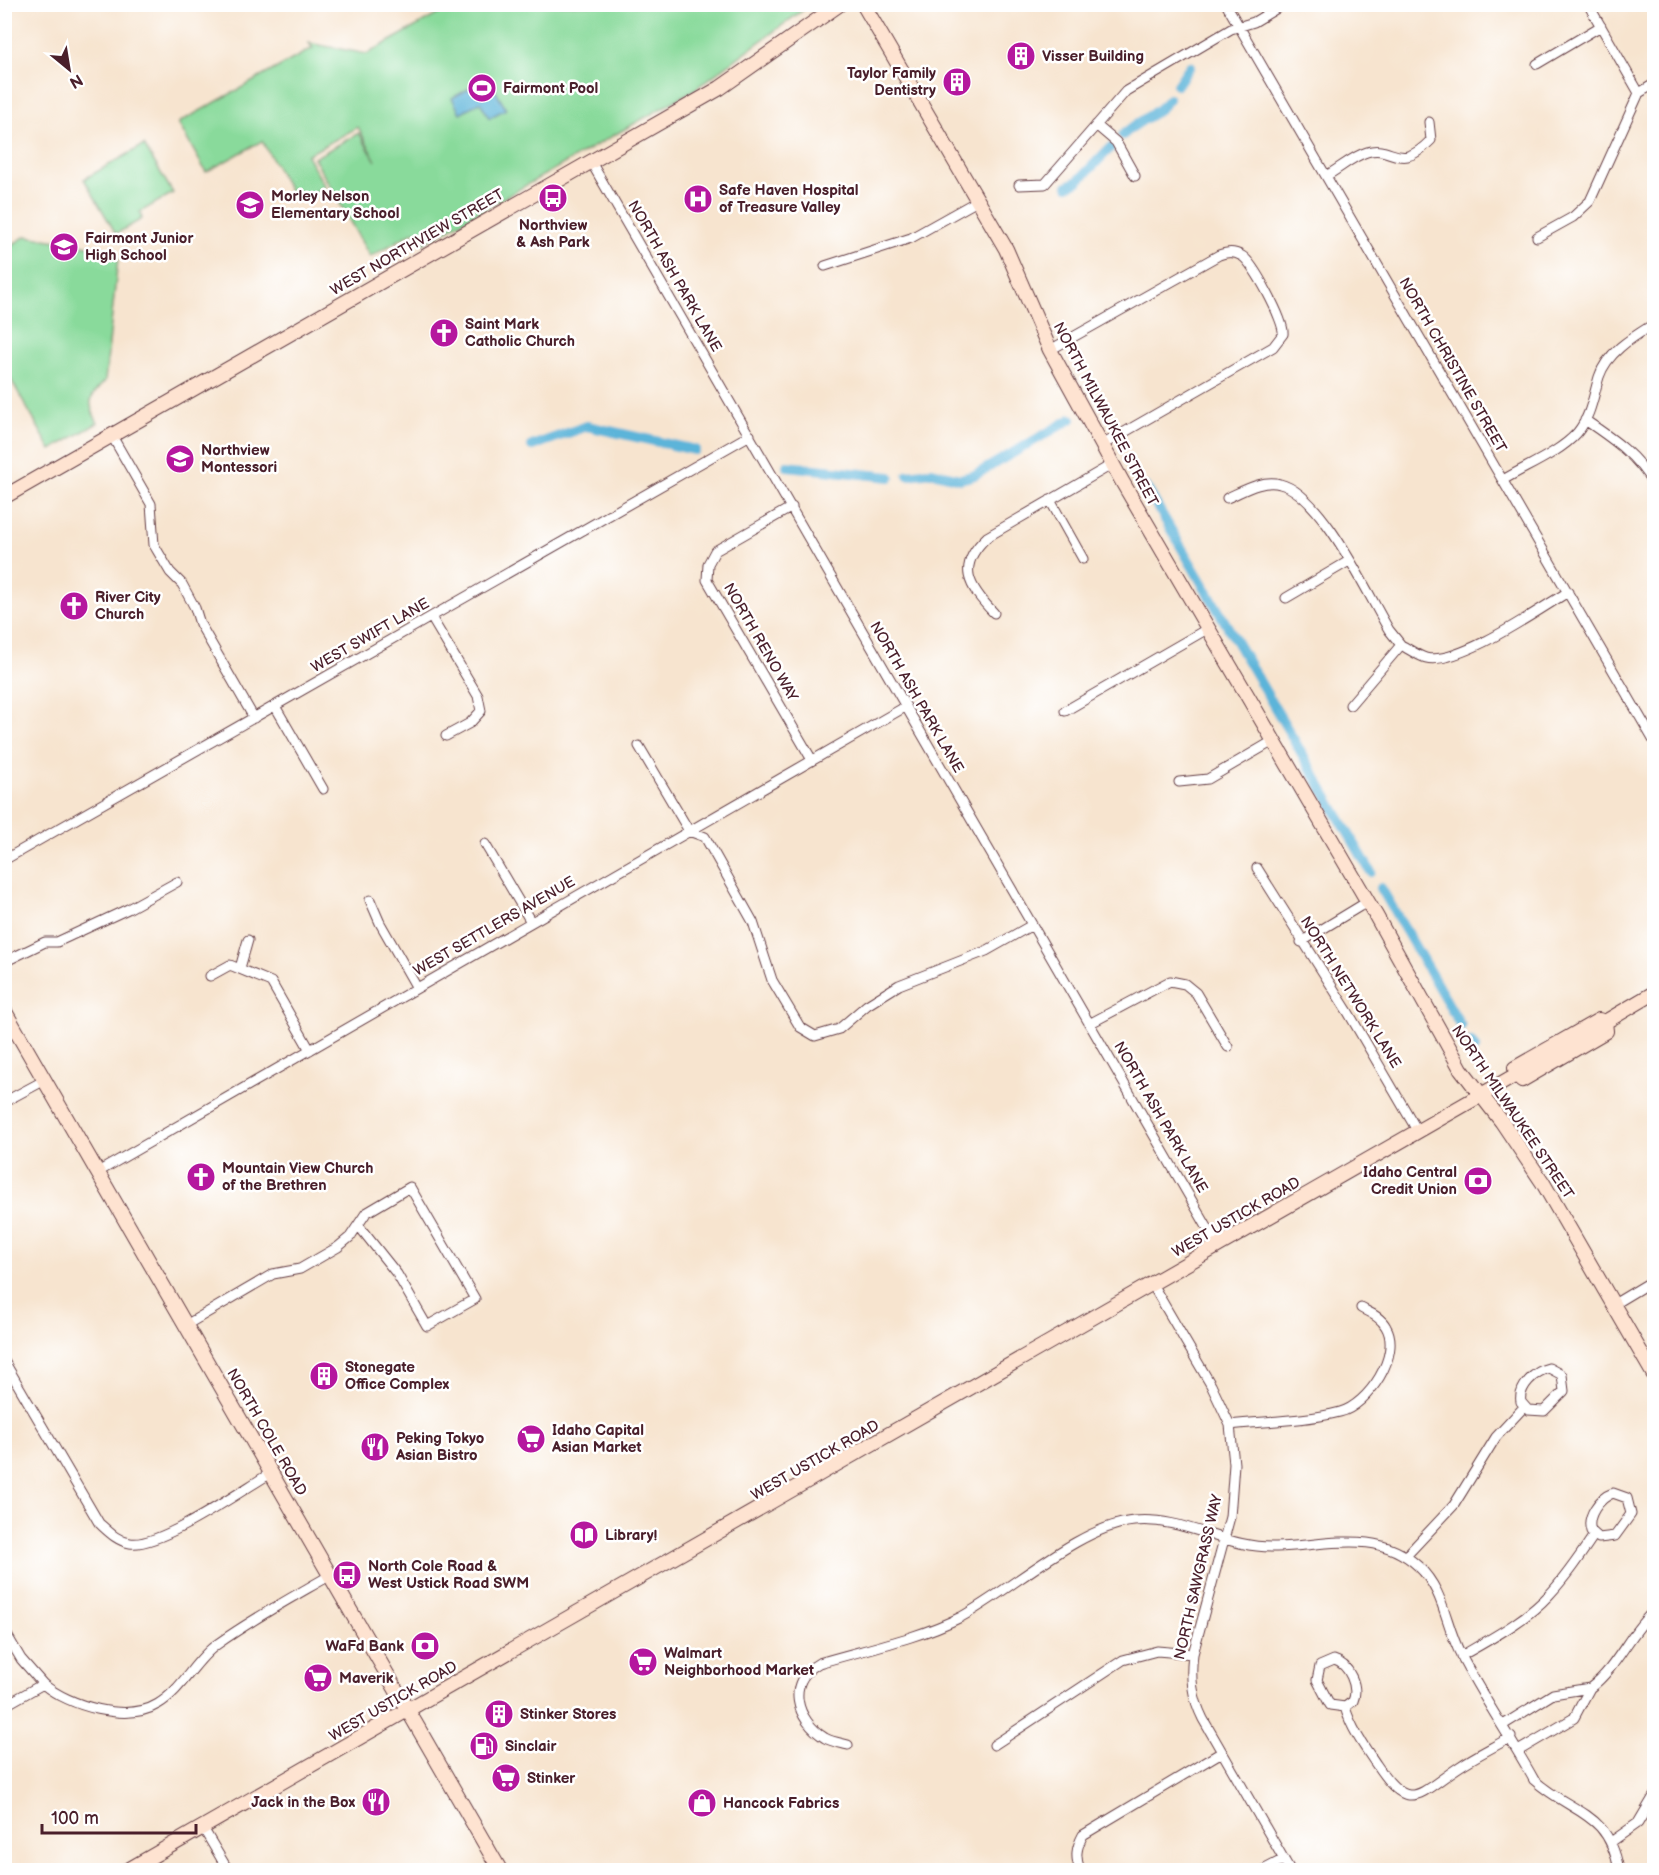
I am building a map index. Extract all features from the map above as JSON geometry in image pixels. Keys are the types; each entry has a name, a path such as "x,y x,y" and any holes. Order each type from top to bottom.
{"main road":[{"name":"WEST NORTHVIEW STREET","path":"4,497 720,88 840,4"},
{"name":"NORTH MILWAUKEE STREET","path":"863,4 1017,268 1050,350 1102,445 1367,902 1461,1069 1482,1094 1543,1183 1654,1375"},
{"name":"WEST USTICK ROAD","path":"128,1870 1516,1075 1515,1068 1599,1020 1605,1022 1654,993"},
{"name":"NORTH COLE ROAD","path":"4,1010 500,1870"}],"street":[{"name":"NORTH CHRISTINE STREET","path":"1226,4 1654,741"},
{"path":"1019,185 1045,183 1113,104 1133,86 1284,4"},
{"path":"1588,4 1639,93"},
{"path":"1537,64 1601,26"},
{"path":"1538,237 1573,217 1590,201 1639,93 1654,84"},
{"path":"1326,176 1366,152 1375,151 1399,157 1414,155 1431,140 1429,122"},
{"path":"1096,125 1116,142 1136,176"},
{"name":"NORTH ASH PARK LANE","path":"591,162 1218,1246"},
{"path":"825,266 911,238 978,200"},
{"path":"1050,350 1219,255 1231,251 1245,257 1281,320 1283,334 1273,346 1102,445"},
{"path":"1503,480 1566,442 1585,420 1593,405 1600,375 1612,356 1630,339 1654,324"},
{"path":"1585,420 1621,444 1644,467 1654,485"},
{"name":"WEST SWIFT LANE","path":"4,860 750,435"},
{"path":"112,436 152,504 154,545 170,572 182,584 195,608 200,624 254,718"},
{"path":"994,613 971,585 968,573 972,554 987,537 1113,464"},
{"path":"1227,498 1253,486 1279,483 1302,493 1320,512 1389,630 1401,645 1426,658 1446,658 1467,651 1568,592"},
{"path":"1050,500 1083,559"},
{"name":"NORTH RENO WAY","path":"792,507 716,551 708,564 707,580 812,760"},
{"path":"1286,598 1349,561"},
{"path":"432,617 477,696 481,711 470,723 446,736"},
{"path":"1065,711 1207,628"},
{"path":"1350,705 1401,645"},
{"path":"274,706 323,789"},
{"name":"WEST SETTLERS AVENUE","path":"98,1172 905,707"},
{"path":"1179,782 1208,779 1273,741"},
{"path":"639,746 689,831 705,837 753,922 772,980 800,1027 815,1036 838,1029 867,1005 899,985 986,951 1032,925"},
{"path":"485,844 531,922"},
{"name":"NORTH NETWORK LANE","path":"1257,868 1348,1012 1418,1131"},
{"path":"4,962 45,942 57,942 128,909 177,882"},
{"path":"370,900 380,923 417,988"},
{"path":"1302,942 1367,902"},
{"path":"240,968 248,940"},
{"path":"210,976 230,965 271,982 310,1050"},
{"path":"1089,1024 1170,981 1185,984 1197,993 1228,1047"},
{"path":"4,1102 45,1080"},
{"path":"186,1325 273,1274 300,1269 329,1252 350,1237 358,1225 366,1213 410,1187 475,1299 427,1326 397,1274 358,1225"},
{"path":"1614,1304 1654,1280"},
{"name":"NORTH SAWGRASS WAY","path":"1152,1284 1211,1386 1230,1425 1234,1490 1224,1540 1193,1654 1191,1674 1194,1697 1222,1752 1290,1870"},
{"path":"1230,1425 1341,1412 1362,1399 1386,1363 1391,1340 1387,1328 1379,1318 1361,1308"},
{"path":"4,1361 99,1523 114,1536 129,1543 160,1539 271,1473"},
{"path":"1549,1368 1562,1375 1564,1391 1544,1411 1533,1412 1524,1407 1521,1392 1539,1371 1549,1368"},
{"path":"1406,1556 1454,1505 1496,1437 1524,1407"},
{"path":"1613,1493 1627,1498 1631,1514 1615,1536 1604,1540 1594,1535 1589,1527 1590,1516 1604,1498 1613,1493"},
{"path":"848,1746 826,1739 813,1728 801,1708 797,1695 799,1681 806,1670 819,1663 920,1634 959,1617 1083,1539 1107,1527 1133,1521 1160,1521 1224,1540 1268,1547 1359,1541 1376,1543 1406,1556 1431,1580 1440,1595 1461,1656 1511,1737 1534,1780 1548,1792 1589,1815 1611,1842 1619,1870"},
{"path":"1461,1656 1521,1619 1540,1604 1564,1578 1594,1535"},
{"path":"4,1630 21,1659 52,1692 84,1706 120,1713 158,1704 217,1644 241,1627 329,1576"},
{"path":"1518,1751 1574,1718 1590,1688 1611,1670 1638,1629 1654,1611"},
{"path":"994,1745 1123,1660 1157,1651 1193,1654"},
{"path":"1329,1660 1344,1665 1356,1690 1353,1701 1344,1707 1330,1705 1317,1680 1320,1666 1329,1660"},
{"path":"4,1706 43,1684"},
{"path":"1503,1725 1553,1695 1590,1688"},
{"path":"1344,1707 1357,1735 1391,1786 1401,1793 1415,1796 1427,1792 1461,1765 1511,1737"},
{"path":"1080,1870 1076,1858 1077,1846 1083,1835 1222,1752"},
{"path":"1611,1842 1638,1823 1654,1796"},
{"path":"203,1828 228,1870"},
{"path":"1263,1870 1284,1859"}],"green space":[{"path":"454,5 810,5 695,89 423,244 415,231 370,257 314,158 359,133 376,161 358,127 307,155 325,187 305,198 300,191 292,195 262,141 206,172 178,123 313,48 309,43 367,54"},
{"path":"144,145 173,193 140,212 142,219 116,234 84,179"},
{"path":"26,236 113,250 118,259 105,381 91,400 92,410 98,423 51,450 5,369 5,249"}],"water":[{"name":"Fairmont Pool","path":"488,78 506,109 489,118 480,102 460,113 452,98"}],"waterway":[{"path":"1177,85 1190,66"},
{"path":"1123,135 1169,99"},
{"path":"1068,186 1078,181 1110,148"},
{"path":"908,475 932,472 960,479 975,475 1071,419"},
{"path":"532,446 587,426 695,450"},
{"path":"787,466 890,477"},
{"path":"1146,487 1371,872"},
{"path":"1381,888 1461,1026"},
{"path":"1471,1042 1475,1048"}],"place":[{"name":"Visser Building","path":"1021,56"},
{"name":"Taylor Family Dentistry","path":"957,82"},
{"name":"Fairmont Pool","path":"482,88"},
{"name":"Northview & Ash Park","path":"553,198"},
{"name":"Safe Haven Hospital of Treasure Valley","path":"698,199"},
{"name":"Morley Nelson Elementary School","path":"250,205"},
{"name":"Fairmont Junior High School","path":"64,247"},
{"name":"Saint Mark Catholic Church","path":"444,333"},
{"name":"Northview Montessori","path":"180,459"},
{"name":"River City Church","path":"74,606"},
{"name":"Mountain View Church of the Brethren","path":"201,1177"},
{"name":"Idaho Central Credit Union","path":"1478,1181"},
{"name":"Stonegate Office Complex","path":"324,1376"},
{"name":"Idaho Capital Asian Market","path":"531,1439"},
{"name":"Peking Tokyo Asian Bistro","path":"375,1447"},
{"name":"Library!","path":"584,1535"},
{"name":"North Cole Road & West Ustick Road SWM","path":"347,1575"},
{"name":"WaFd Bank","path":"425,1646"},
{"name":"Walmart Neighborhood Market","path":"643,1662"},
{"name":"Maverik","path":"318,1678"},
{"name":"Stinker Stores","path":"499,1714"},
{"name":"Sinclair","path":"484,1746"},
{"name":"Stinker","path":"506,1778"},
{"name":"Jack in the Box","path":"376,1802"},
{"name":"Hancock Fabrics","path":"702,1803"}]}
